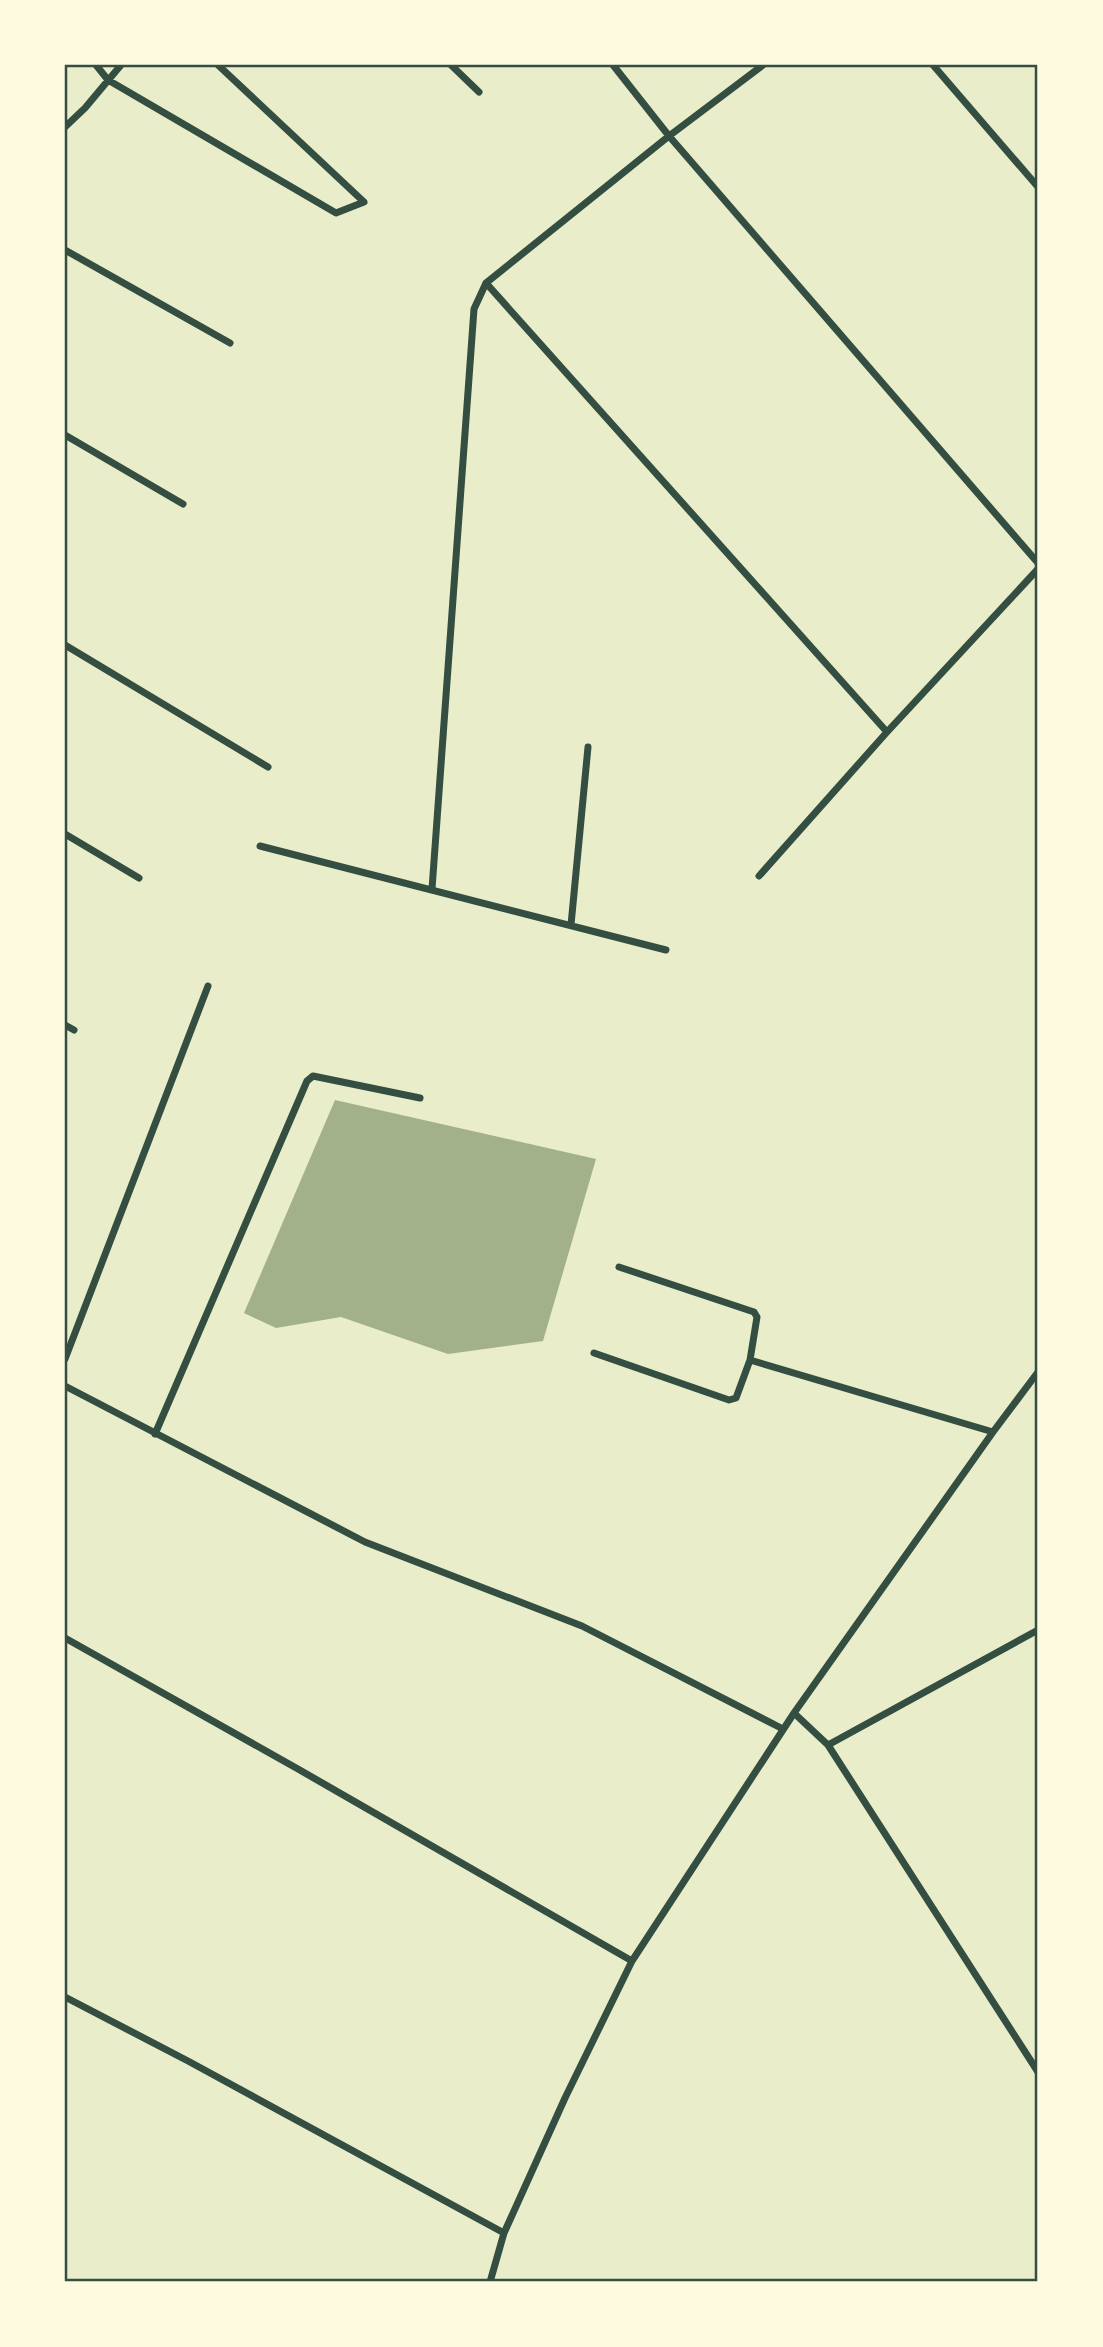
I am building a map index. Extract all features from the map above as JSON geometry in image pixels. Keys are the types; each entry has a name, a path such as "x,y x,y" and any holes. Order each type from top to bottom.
{"street":[{"path":"96,65 108,80 336,214 364,202 218,65"},
{"path":"65,127 85,108 121,65"},
{"path":"451,65 479,92"},
{"path":"612,65 669,136 1038,563"},
{"path":"432,889 474,309 486,283 669,136 763,65"},
{"path":"933,65 1038,187"},
{"path":"65,250 230,343"},
{"path":"486,283 887,732"},
{"path":"65,435 183,504"},
{"path":"759,876 887,732 1038,569"},
{"path":"65,645 268,767"},
{"path":"571,925 588,747"},
{"path":"65,834 139,878"},
{"path":"260,846 666,950"},
{"path":"65,1359 208,986"},
{"path":"65,1025 74,1030"},
{"path":"155,1433 307,1081 313,1076 420,1098"},
{"path":"594,1353 729,1400 736,1398 750,1360 757,1317 754,1312 618,1267"},
{"path":"750,1360 993,1432"},
{"path":"490,2282 504,2233 565,2098 632,1961 794,1713 1038,1372"},
{"path":"65,1387 365,1542 582,1626 783,1729"},
{"path":"828,1745 1038,1630"},
{"path":"65,1638 632,1961"},
{"path":"794,1713 828,1745 1038,2073"},
{"path":"65,1997 504,2233"}],"shaded area":[{"path":"335,1100 596,1159 543,1341 448,1354 341,1317 276,1328 244,1313"}]}
